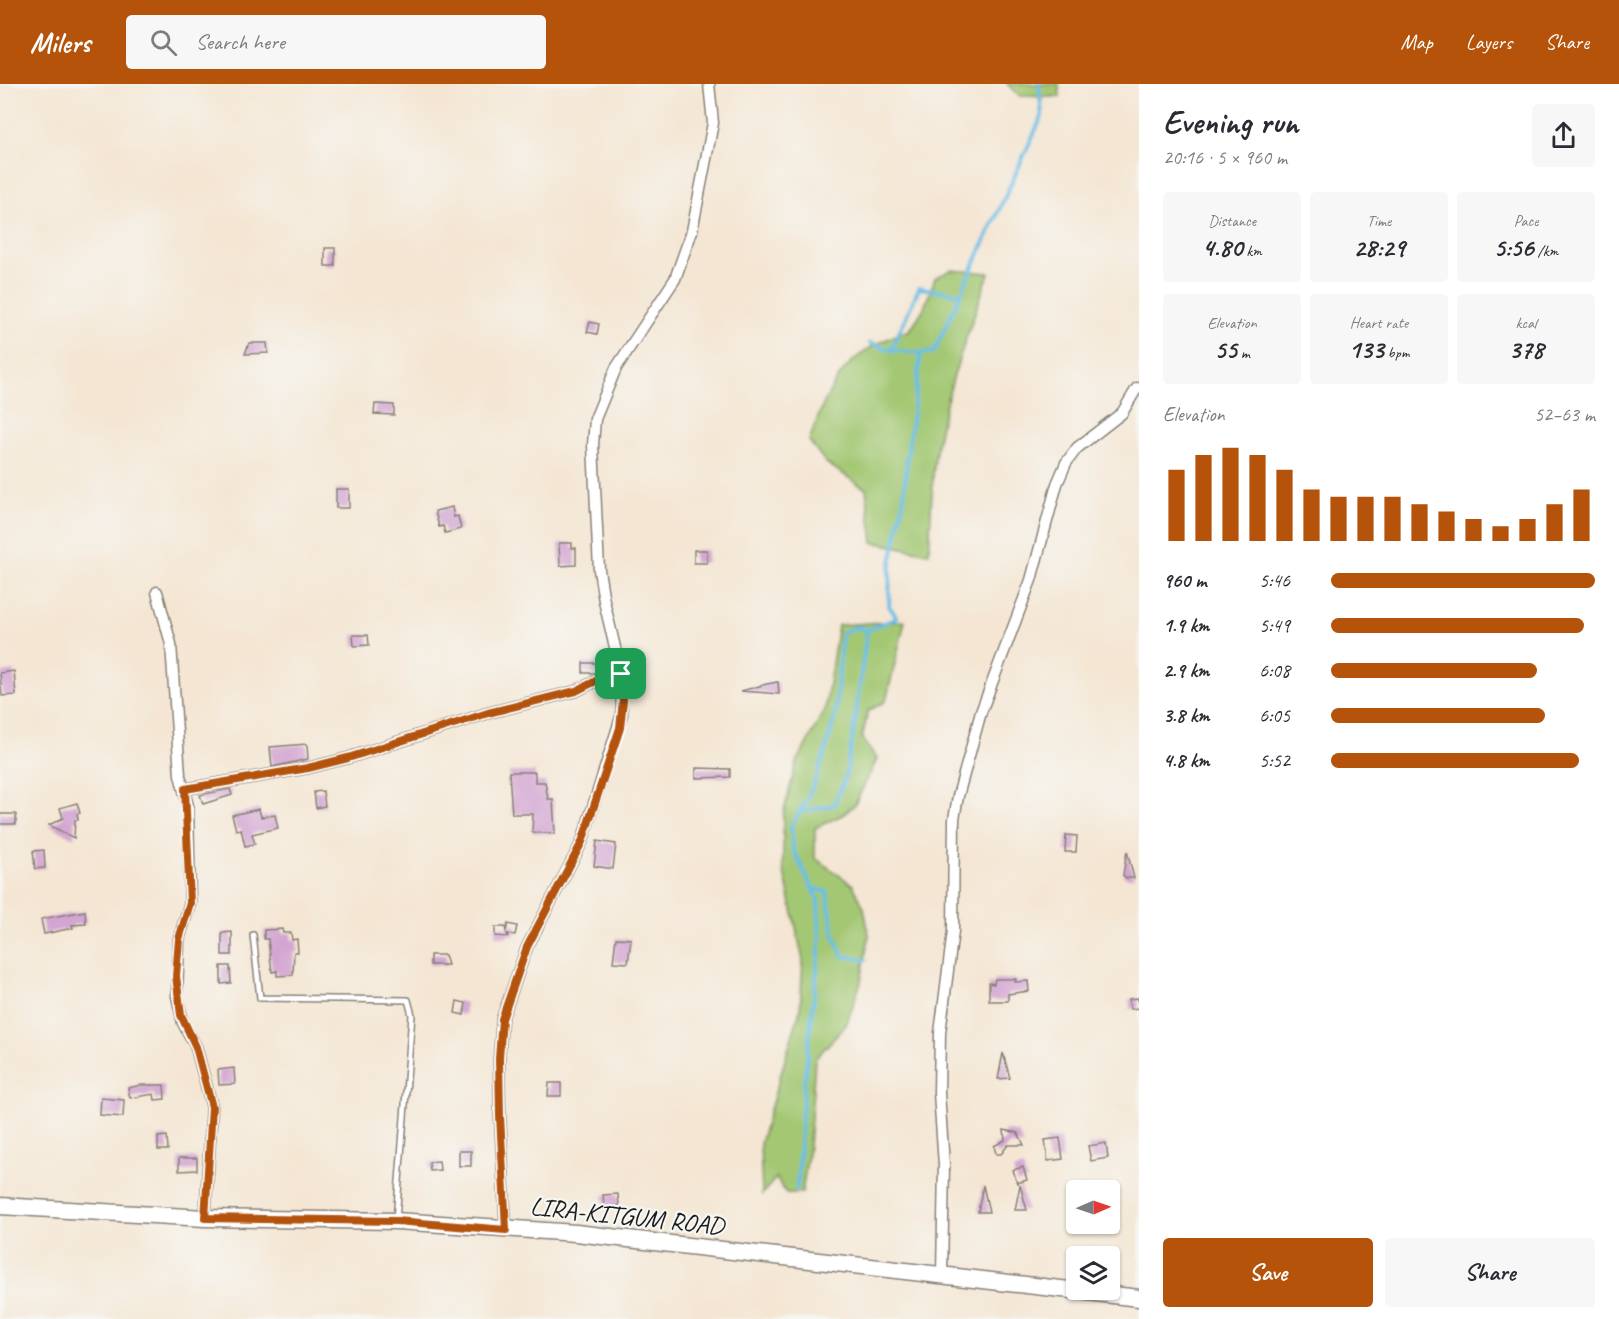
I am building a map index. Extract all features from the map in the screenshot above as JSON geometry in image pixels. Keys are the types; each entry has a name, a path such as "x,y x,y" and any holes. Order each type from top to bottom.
{"main road":[{"name":"LIRA-KITGUM ROAD","path":"0,1206 205,1218 396,1221 644,1240 1139,1298"}],"street":[{"path":"506,1230 500,1116 499,1059 502,1019 527,947 582,842 620,728 623,701 621,674 601,587 593,431 599,405 616,368 667,293 678,271 692,231 712,123 709,84"},
{"path":"942,1275 944,1166 939,1093 940,1033 953,931 954,819 958,795 981,712 1031,580 1057,484 1066,463 1077,448 1124,411 1137,388"},
{"path":"157,592 171,644 180,775 185,789 190,903 179,939 176,976 181,1015 196,1047 212,1107 205,1218"},
{"path":"185,789 308,768 348,758 488,713 576,691 606,676 621,674"}],"lane":[{"path":"253,935 260,998 408,1000 412,1015 396,1221"}],"green space":[{"path":"1007,84 1059,84 1060,97 1020,96"},
{"path":"951,270 989,273 956,368 943,416 934,466 929,553 873,542 866,489 826,463 809,441 825,401 843,371 870,348 910,330 924,308 935,278"},
{"path":"905,621 886,701 868,711 862,738 877,759 855,804 844,814 815,828 815,858 853,885 864,908 869,935 861,982 846,1025 815,1059 809,1147 802,1193 786,1193 776,1178 762,1194 760,1143 800,1010 803,960 783,867 783,815 796,764 825,709 838,625"}],"building":[{"path":"325,248 335,248 335,266 325,266"},
{"path":"590,322 599,324 597,334 587,332"},
{"path":"249,343 267,343 268,353 245,354"},
{"path":"375,404 394,405 394,415 374,414"},
{"path":"336,489 349,489 349,508 336,508"},
{"path":"452,507 454,517 458,516 461,529 445,533 443,526 439,527 435,511"},
{"path":"559,543 572,543 572,548 576,548 576,565 560,566"},
{"path":"694,550 707,550 707,563 694,563"},
{"path":"353,635 368,635 369,645 354,646"},
{"path":"583,663 603,663 603,669 595,673 583,673"},
{"path":"14,671 16,695 2,696 0,673"},
{"path":"778,682 779,694 741,691 767,684"},
{"path":"307,744 308,759 272,767 270,747"},
{"path":"696,768 730,769 730,777 696,778"},
{"path":"509,772 535,772 535,782 545,782 548,799 553,799 555,834 532,832 533,814 512,814"},
{"path":"230,789 232,795 203,804 200,795"},
{"path":"323,791 325,806 316,808 314,792"},
{"path":"77,803 80,813 77,814 78,820 75,820 74,838 49,825 63,818 60,808"},
{"path":"259,809 261,817 275,815 278,828 252,834 255,844 245,846 241,829 236,830 232,815"},
{"path":"0,814 16,814 16,824 0,824"},
{"path":"1066,835 1077,836 1076,852 1065,852"},
{"path":"597,841 616,844 613,869 594,866"},
{"path":"44,850 45,868 35,869 33,851"},
{"path":"1127,851 1134,878 1126,878 1123,875"},
{"path":"85,911 86,924 72,925 73,928 44,934 41,919"},
{"path":"508,924 517,926 515,935 495,936 495,927 505,927 506,931"},
{"path":"282,929 283,933 291,933 292,940 297,939 298,952 294,952 293,975 277,976 277,971 272,972 268,939 264,939 264,930"},
{"path":"232,932 232,955 222,955 222,933"},
{"path":"616,938 631,939 628,963 613,962"},
{"path":"430,955 445,955 448,965 430,965"},
{"path":"221,966 230,966 231,983 221,984"},
{"path":"995,979 1028,981 1029,991 1008,994 1008,1001 989,1001 989,983 994,984"},
{"path":"1138,998 1139,1008 1130,1009 1129,999"},
{"path":"457,1001 466,1003 464,1015 455,1013"},
{"path":"1003,1053 1010,1078 998,1079"},
{"path":"234,1068 235,1084 219,1085 218,1070"},
{"path":"549,1083 561,1083 561,1096 548,1096"},
{"path":"141,1085 164,1085 165,1099 155,1100 154,1094 130,1098 128,1088"},
{"path":"101,1098 124,1100 123,1117 100,1115"},
{"path":"1004,1130 1018,1133 1024,1145 1008,1145 1001,1154 996,1154 994,1146 1005,1140"},
{"path":"167,1136 168,1150 158,1150 158,1137"},
{"path":"1060,1138 1063,1159 1048,1161 1045,1140"},
{"path":"1106,1143 1108,1158 1091,1161 1088,1146"},
{"path":"459,1151 471,1151 471,1166 459,1166"},
{"path":"179,1158 197,1158 197,1170 179,1171"},
{"path":"439,1161 440,1170 430,1171 429,1162"},
{"path":"1023,1167 1027,1180 1017,1183 1013,1170"},
{"path":"983,1185 989,1212 978,1212"},
{"path":"1020,1185 1027,1210 1015,1210"},
{"path":"618,1194 619,1206 604,1207 603,1195"}],"waterway":[{"path":"799,812 834,805 845,778 867,630 897,618 889,606 890,568 904,497 921,353 934,352 1042,116 1039,84"},
{"path":"891,350 919,288 961,294"},
{"path":"870,343 891,350 921,353"},
{"path":"797,1189 804,1084 820,942 818,900 793,849 791,826 808,798 823,759 835,716 842,633 856,627 866,630"},
{"path":"812,888 827,892 834,936 843,956 866,960"}],"route":[{"path":"621,674 623,701 620,728 612,746 582,842 527,947 508,995 502,1019 499,1059 500,1116 506,1230 396,1221 205,1218 207,1158 213,1123 212,1107 196,1047 183,1023 177,996 176,976 179,939 186,923 190,903 188,806 185,789 308,768 348,758 488,713 576,691 606,676 621,674"}]}
